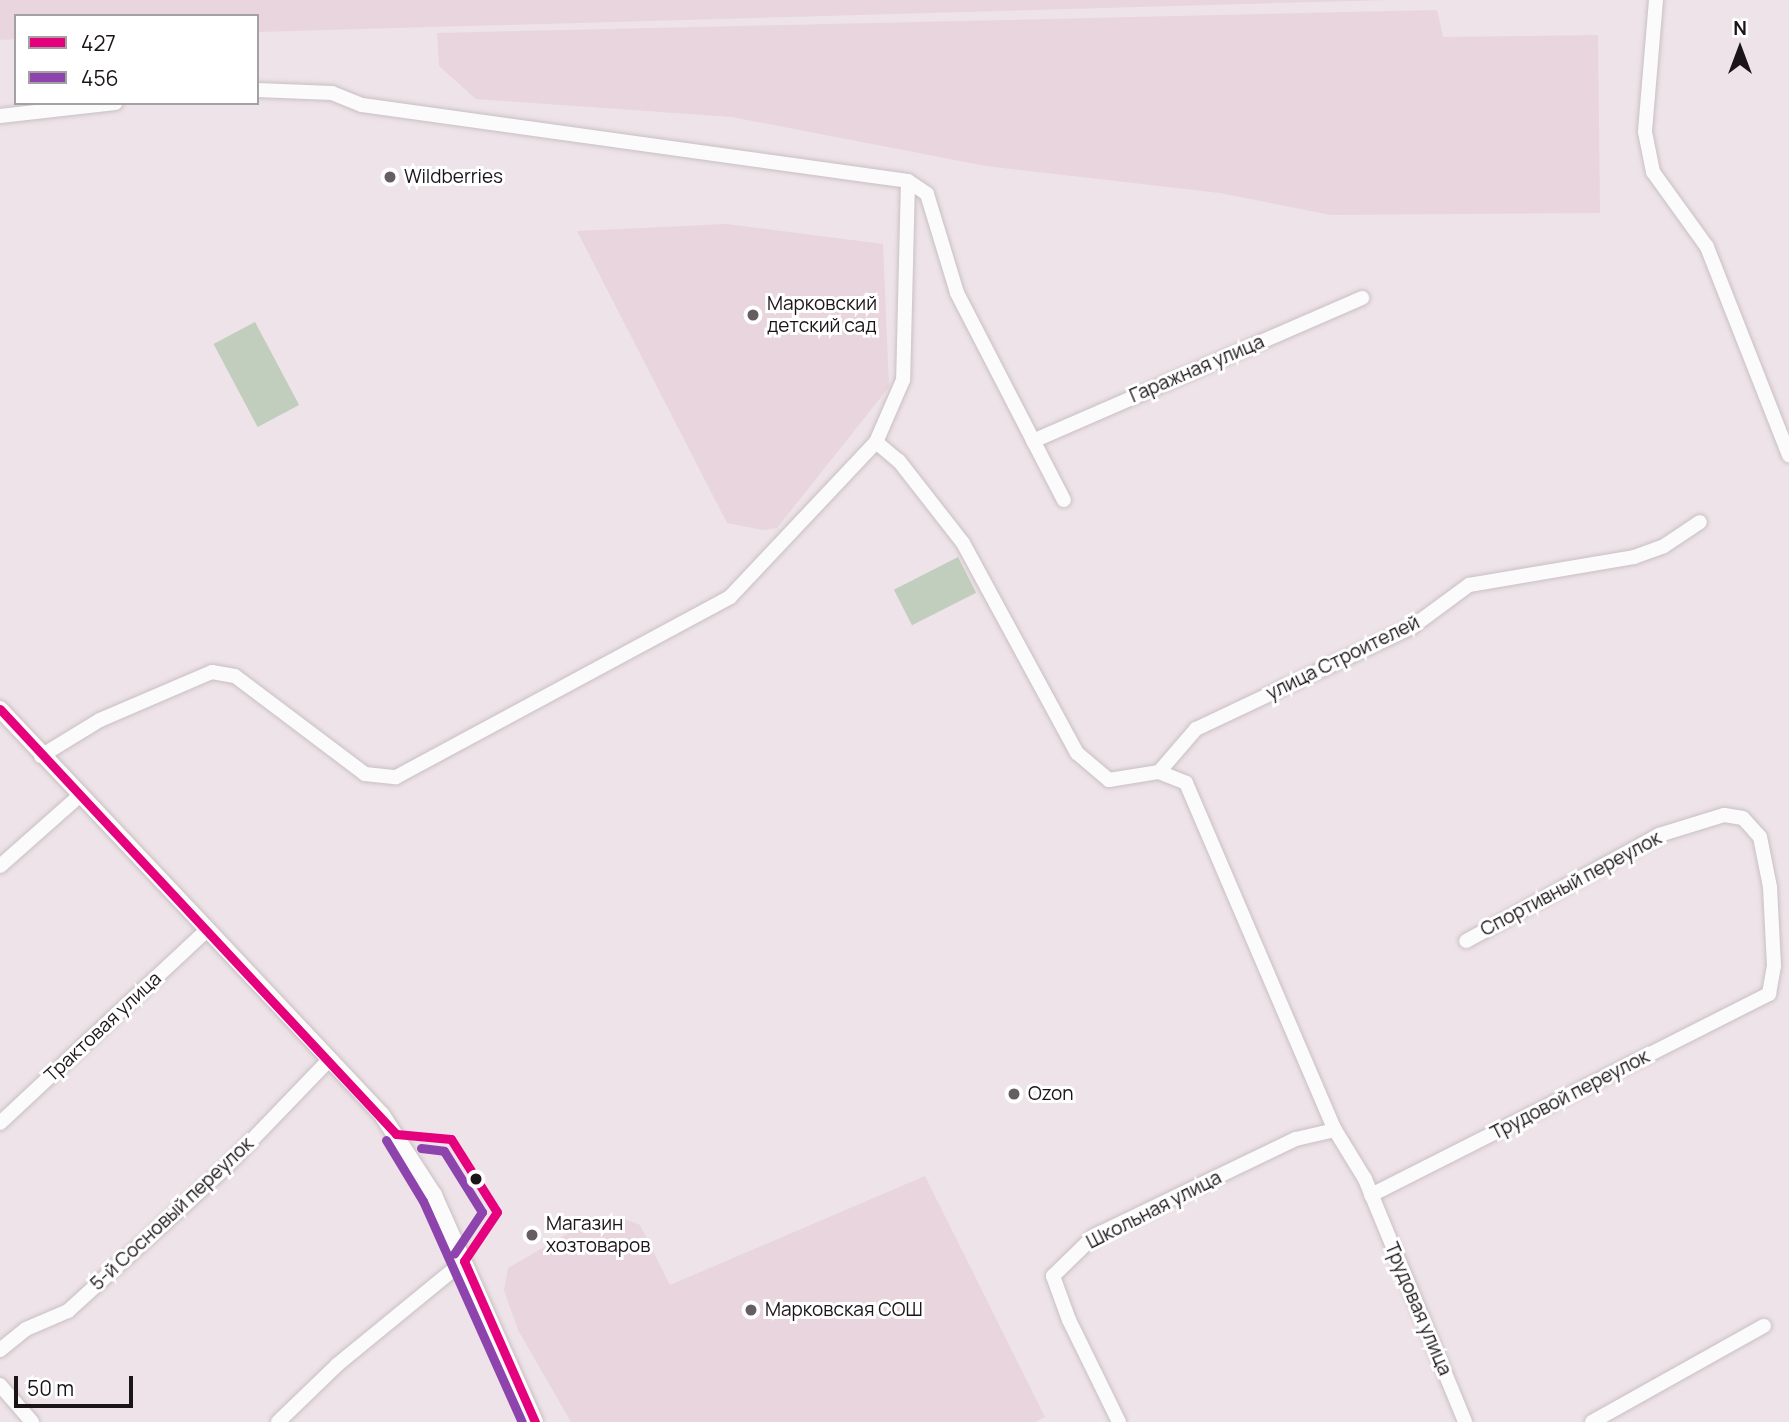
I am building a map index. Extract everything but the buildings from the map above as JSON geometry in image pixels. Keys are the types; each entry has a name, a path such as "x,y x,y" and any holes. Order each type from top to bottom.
{"street":[{"path":"1656,0 1645,132 1653,172 1707,247 1789,455"},
{"path":"259,90 332,93 362,105 908,181 927,194 957,293 1064,500"},
{"path":"0,116 97,105"},
{"path":"41,756 100,720 212,672 236,676 365,774 396,777 730,597 876,442 903,380 908,181"},
{"name":"Гаражная улица","path":"1033,440 1362,298"},
{"path":"876,442 899,461 963,542 1077,753 1109,780 1158,772"},
{"name":"улица Строителей","path":"1158,772 1196,730 1412,628 1469,585 1634,557 1664,546 1700,522"},
{"path":"0,709 78,797 330,1059 396,1134 434,1195 535,1422"},
{"name":"Трудовая улица","path":"1158,772 1186,783 1193,796 1335,1130 1371,1195 1465,1422"},
{"path":"0,866 78,797"},
{"name":"Спортивный переулок","path":"1466,941 1659,835 1724,816 1743,818 1760,837 1770,887 1774,966 1769,994"},
{"name":"Трактовая улица","path":"0,1123 206,931"},
{"name":"Трудовой переулок","path":"1371,1195 1769,994"},
{"name":"5-й Сосновый переулок","path":"0,1350 26,1329 68,1311 226,1167 330,1059"},
{"name":"Школьная улица","path":"1119,1422 1069,1320 1053,1276 1094,1236 1296,1139 1335,1130"},
{"path":"278,1422 337,1365 464,1261"},
{"path":"1592,1422 1764,1326"},
{"path":"0,1385 32,1422"}],"shaded area":[{"path":"0,0 1389,0 259,32 259,14 14,14 14,39 0,40"},
{"path":"1437,10 1443,37 1598,35 1600,213 1331,215 1220,193 986,166 732,117 476,99 439,66 437,33"},
{"name":"Марковский детский сад","path":"727,224 883,244 889,387 777,528 763,530 727,523 577,231"},
{"name":"Марковская СОШ","path":"925,1176 1045,1417 1035,1422 571,1422 518,1330 504,1290 508,1268 596,1217 617,1216 640,1225 670,1285"}],"green space":[{"path":"255,322 299,405 258,427 214,344"},
{"path":"958,557 976,593 912,625 894,590"}],"transit line":[{"name":"427","path":"0,709 396,1134"},
{"name":"427","path":"396,1134 451,1139 497,1212 464,1261"},
{"name":"456","path":"386,1140 423,1201 522,1422"},
{"name":"456","path":"421,1148 444,1151 482,1212 454,1254"},
{"name":"427","path":"464,1261 535,1422"}],"place":[{"name":"Wildberries","path":"390,177"},
{"name":"Марковский детский сад","path":"753,315"},
{"name":"Ozon","path":"1014,1094"},
{"name":"Магазин хозтоваров","path":"532,1235"},
{"name":"Марковская СОШ","path":"751,1310"}]}
